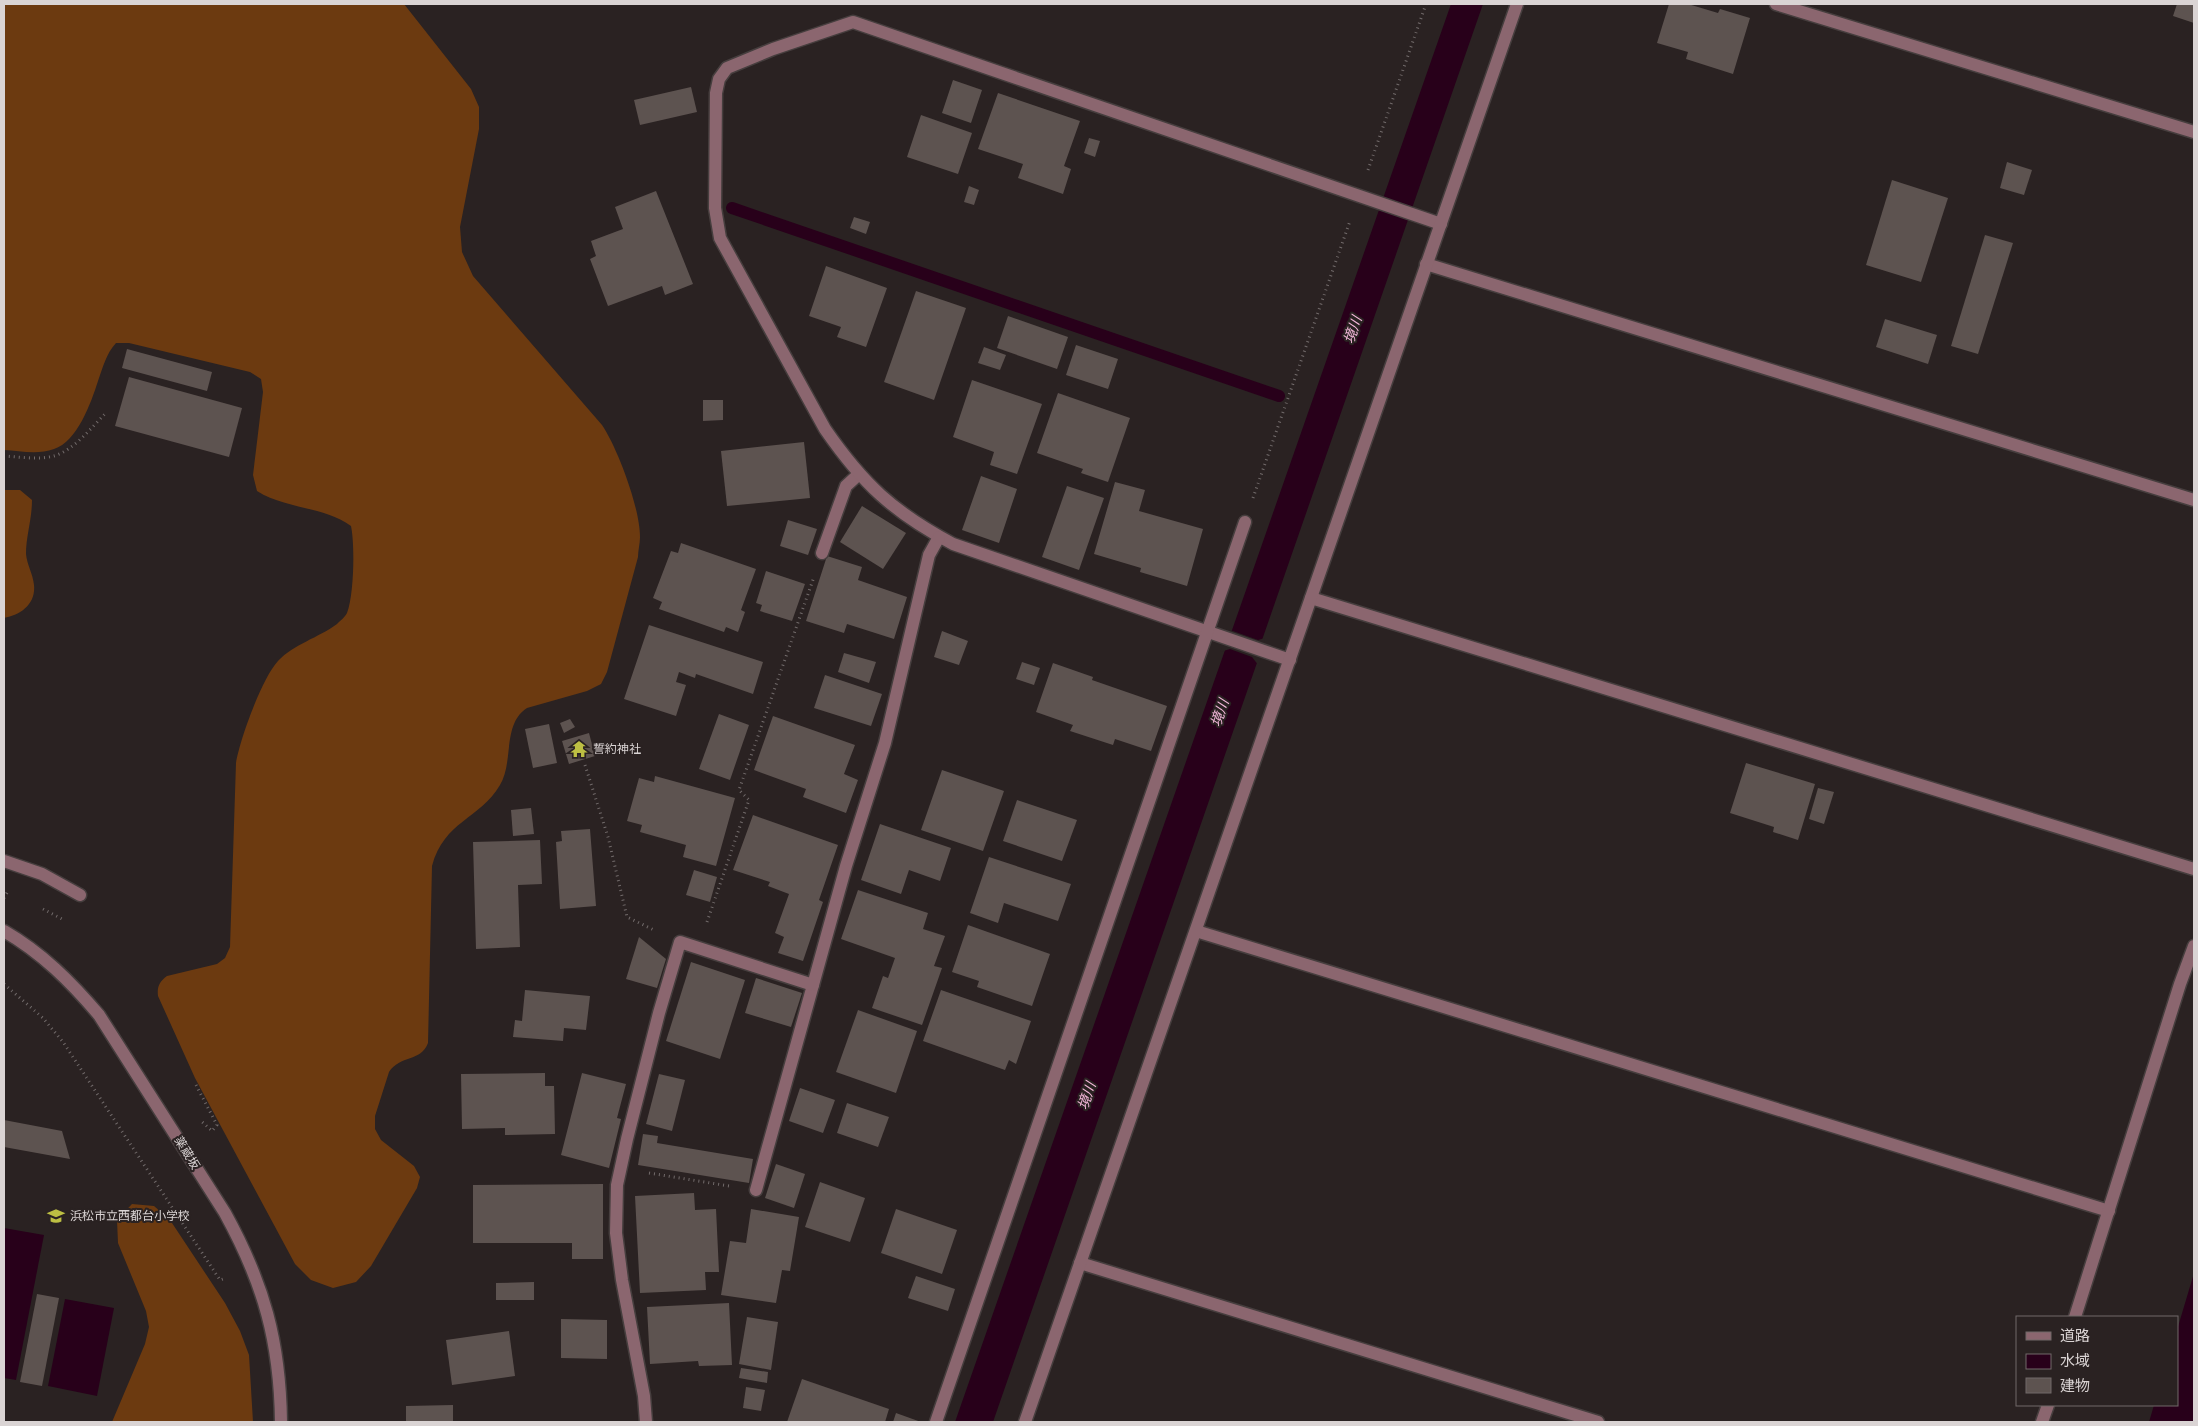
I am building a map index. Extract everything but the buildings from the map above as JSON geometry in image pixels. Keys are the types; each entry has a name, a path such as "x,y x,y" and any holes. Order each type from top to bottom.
{"street":[{"path":"1025,1422 1517,4"},
{"path":"1776,4 2194,132"},
{"path":"1290,660 953,544 893,508 859,474 825,429 720,238 715,208 716,93 719,79 727,68 773,49 853,22 1441,224"},
{"path":"1426,264 2194,500"},
{"path":"822,552 846,486 859,474"},
{"path":"936,1422 1245,522"},
{"path":"756,1190 846,866 886,743 929,555 939,537"},
{"path":"1311,598 2194,869"},
{"path":"4,860 42,874 80,895"},
{"name":"薬蔵坂","path":"4,931 50,963 76,988 99,1015 225,1214 242,1245 268,1312 276,1346 281,1382 281,1422"},
{"path":"1196,931 2109,1211"},
{"path":"646,1422 644,1396 622,1280 616,1233 618,1185 659,1013 680,942 813,985"},
{"path":"2075,1316 2180,984 2194,946"},
{"path":"1080,1263 1598,1422"},
{"path":"2042,1422 2048,1406"}],"path":[{"path":"1245,522 1426,4"},
{"path":"4,456 37,458 55,456 70,448 105,414"},
{"path":"698,948 749,800 740,790 822,552"},
{"path":"585,765 608,837 627,918 680,942"},
{"path":"4,898 8,890"},
{"path":"4,984 43,1018 63,1042 220,1280"},
{"path":"196,1085 217,1125 212,1131"},
{"path":"621,1168 756,1190"}],"shaded area":[{"path":"4,4 404,4 471,89 479,107 479,129 460,227 462,252 473,276 602,425 621,463 632,495 639,525 638,557 607,672 601,684 587,691 527,708 519,715 511,733 507,766 500,785 483,806 445,839 432,866 428,1043 421,1053 399,1063 389,1072 375,1116 375,1129 381,1140 414,1166 420,1177 417,1188 371,1266 356,1282 333,1288 311,1280 295,1264 195,1078 158,996 158,987 167,976 217,964 225,958 230,947 236,763 242,739 252,709 265,681 278,661 291,650 337,624 347,613 353,570 351,526 340,519 268,497 257,491 253,475 263,392 261,379 250,372 129,343 116,343 110,352 82,421 70,439 54,449 42,452 4,450"},
{"path":"4,490 20,490 32,500 26,554 34,592 33,598 26,608 4,618"},
{"path":"132,1204 154,1206 170,1220 225,1303 240,1331 249,1355 253,1422 112,1422 145,1344 149,1327 146,1311 118,1243 117,1220"}],"water":[{"name":"境川","path":"1451,4 1483,4 1261,643 1259,657 993,1422 955,1422"},
{"path":"4,1228 44,1235 16,1380 4,1378"},
{"path":"2194,1273 2194,1422 2149,1422 2154,1406 2178,1406 2178,1327"},
{"path":"65,1299 114,1308 97,1396 48,1386"}],"pier":[{"path":"1230,630 1258,640 1265,638 1259,666 1252,657 1230,649 1220,652"}],"waterway":[{"path":"732,208 1279,396"}],"place":[{"name":"誓約神社","path":"579,749"},
{"name":"浜松市立西都台小学校","path":"56,1216"}]}
